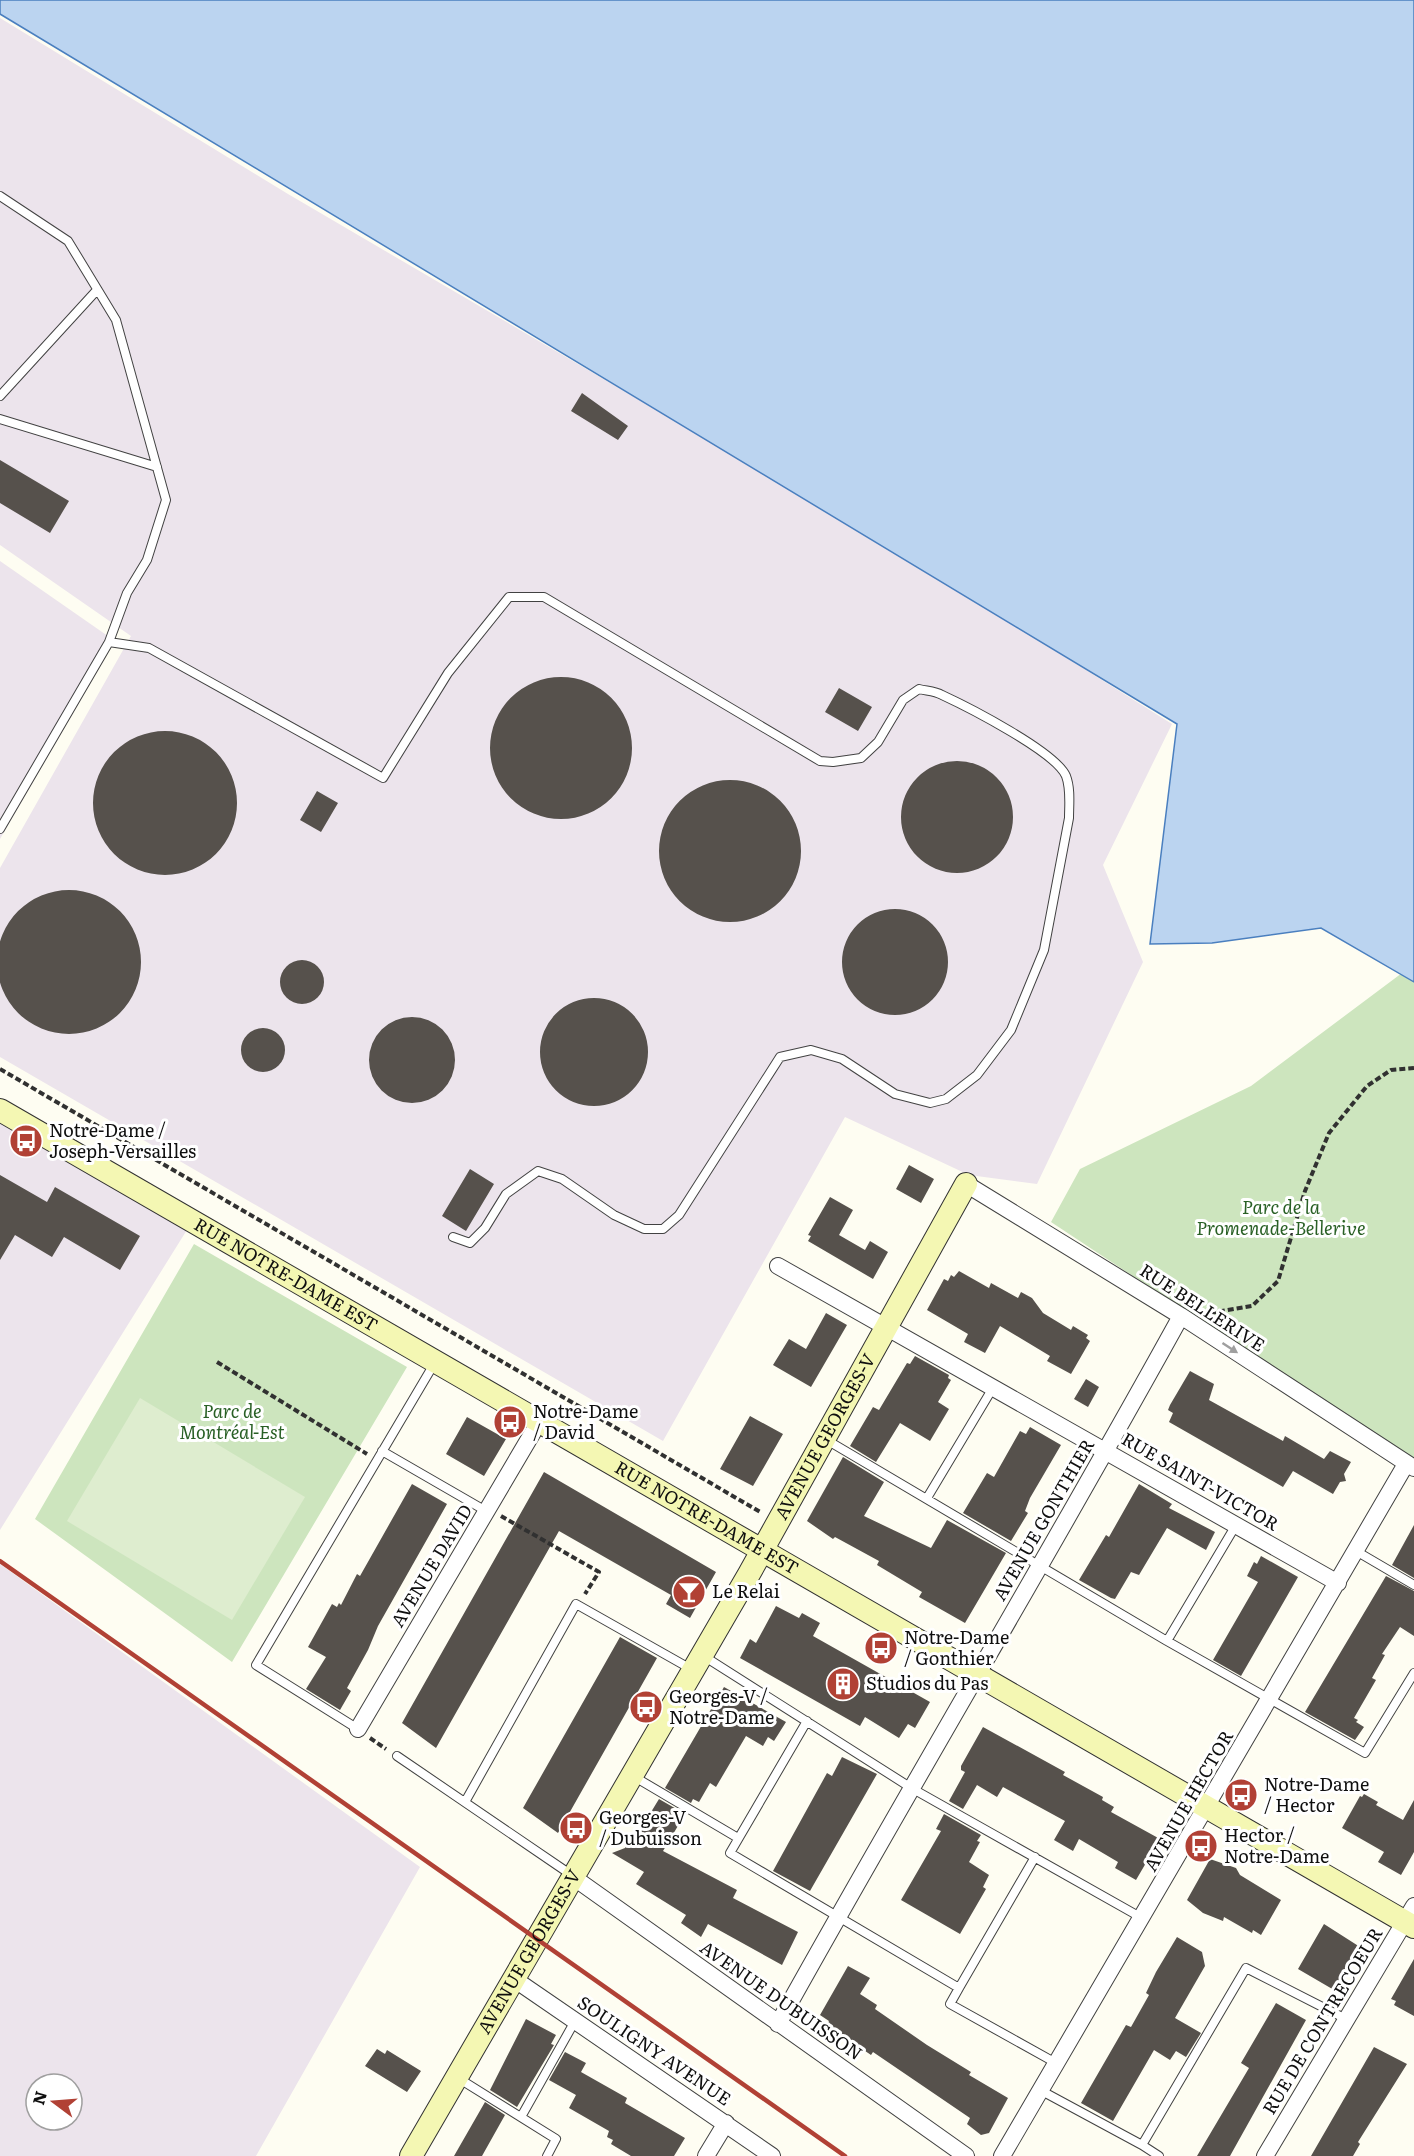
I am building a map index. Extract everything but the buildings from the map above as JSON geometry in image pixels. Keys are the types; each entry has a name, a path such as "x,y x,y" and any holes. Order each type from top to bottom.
{"main road":[{"name":"RUE NOTRE-DAME EST","path":"0,1110 1207,1807 1411,1918"},
{"name":"AVENUE GEORGES-V","path":"411,2156 762,1551 966,1184"}],"street":[{"name":"RUE BELLERIVE","path":"966,1184 1180,1316 1410,1466"},
{"name":"RUE SAINT-VICTOR","path":"778,1266 994,1386 1338,1583"},
{"name":"AVENUE GONTHIER","path":"778,2024 1107,1450 1180,1316"},
{"name":"AVENUE DAVID","path":"358,1729 539,1422"},
{"name":"AVENUE HECTOR","path":"1002,2156 1356,1551 1410,1466"},
{"name":"AVENUE DUBUISSON","path":"573,1877 966,2156"},
{"name":"RUE DE CONTRECOEUR","path":"1265,2156 1346,2019 1411,1918"},
{"name":"SOULIGNY AVENUE","path":"514,1979 772,2156"},
{"path":"706,2156 726,2124"}],"lane":[{"path":"0,195 68,241 116,320 166,500 147,560 127,593 109,642 0,829"},
{"path":"0,396 98,290"},
{"path":"0,419 157,467"},
{"path":"109,642 149,648 383,778 448,673 508,597 544,597 820,760 833,762 861,758 878,742 903,700 919,689 940,693 1041,750 1066,776 1070,796 1069,818 1044,950 1011,1030 977,1075 946,1099 930,1103 896,1094 842,1059 810,1050 780,1057 679,1215 663,1229 644,1230 614,1215 562,1179 538,1171 506,1194 485,1228 470,1243 453,1237"},
{"path":"358,1729 256,1665 435,1361"},
{"path":"927,1498 994,1386"},
{"path":"825,1439 1167,1641 1365,1753 1414,1672"},
{"path":"382,1451 486,1511"},
{"path":"1167,1641 1236,1526"},
{"path":"1356,1551 1414,1585"},
{"path":"465,1802 576,1604 698,1662 807,1721 914,1789 1143,1918"},
{"path":"807,1721 730,1853 959,1988"},
{"path":"397,1756 573,1877"},
{"path":"632,1775 738,1838"},
{"path":"1035,1857 950,2004 1056,2063"},
{"path":"1142,2145 1246,1968 1346,2019"},
{"path":"521,2117 575,2021"},
{"path":"457,2078 556,2139 548,2156"},
{"path":"1040,2090 1159,2156"}],"path":[{"path":"1180,1316 1252,1306 1278,1281 1305,1191 1329,1133 1367,1086 1391,1070 1414,1068"},
{"name":"RUE NOTRE-DAME EST","path":"0,1069 778,1522"},
{"path":"217,1362 376,1460"},
{"path":"506,1518 599,1572 588,1591"},
{"path":"358,1729 397,1756"}],"shaded area":[{"path":"0,18 288,194 887,545 1172,724 1103,865 1143,962 1037,1184 969,1175 845,1117 663,1441 0,1057 0,868 131,636 0,545"},
{"path":"0,561 115,641 0,839"},
{"path":"0,1119 190,1225 0,1530"},
{"path":"0,1564 420,1867 256,2156 0,2156"}],"green space":[{"name":"Parc de la Promenade-Bellerive","path":"1402,973 1414,982 1414,1462 1051,1222 1080,1169 1251,1086"},
{"name":"Parc de Montréal-Est","path":"194,1244 407,1367 232,1662 35,1519"},
{"path":"140,1398 305,1497 232,1620 67,1521"}],"water":[{"path":"0,0 1414,0 1414,982 1321,928 1212,943 1150,944 1177,724 0,14"}],"railway":[{"path":"0,1561 845,2156"}],"place":[{"name":"Notre-Dame / Joseph-Versailles","path":"26,1141"},
{"name":"Notre-Dame / David","path":"510,1422"},
{"name":"Le Relai","path":"689,1592"},
{"name":"Notre-Dame / Gonthier","path":"881,1648"},
{"name":"Studios du Pas","path":"843,1684"},
{"name":"Georges-V / Notre-Dame","path":"646,1707"},
{"name":"Notre-Dame / Hector","path":"1241,1795"},
{"name":"Georges-V / Dubuisson","path":"576,1828"},
{"name":"Hector / Notre-Dame","path":"1201,1846"}]}
